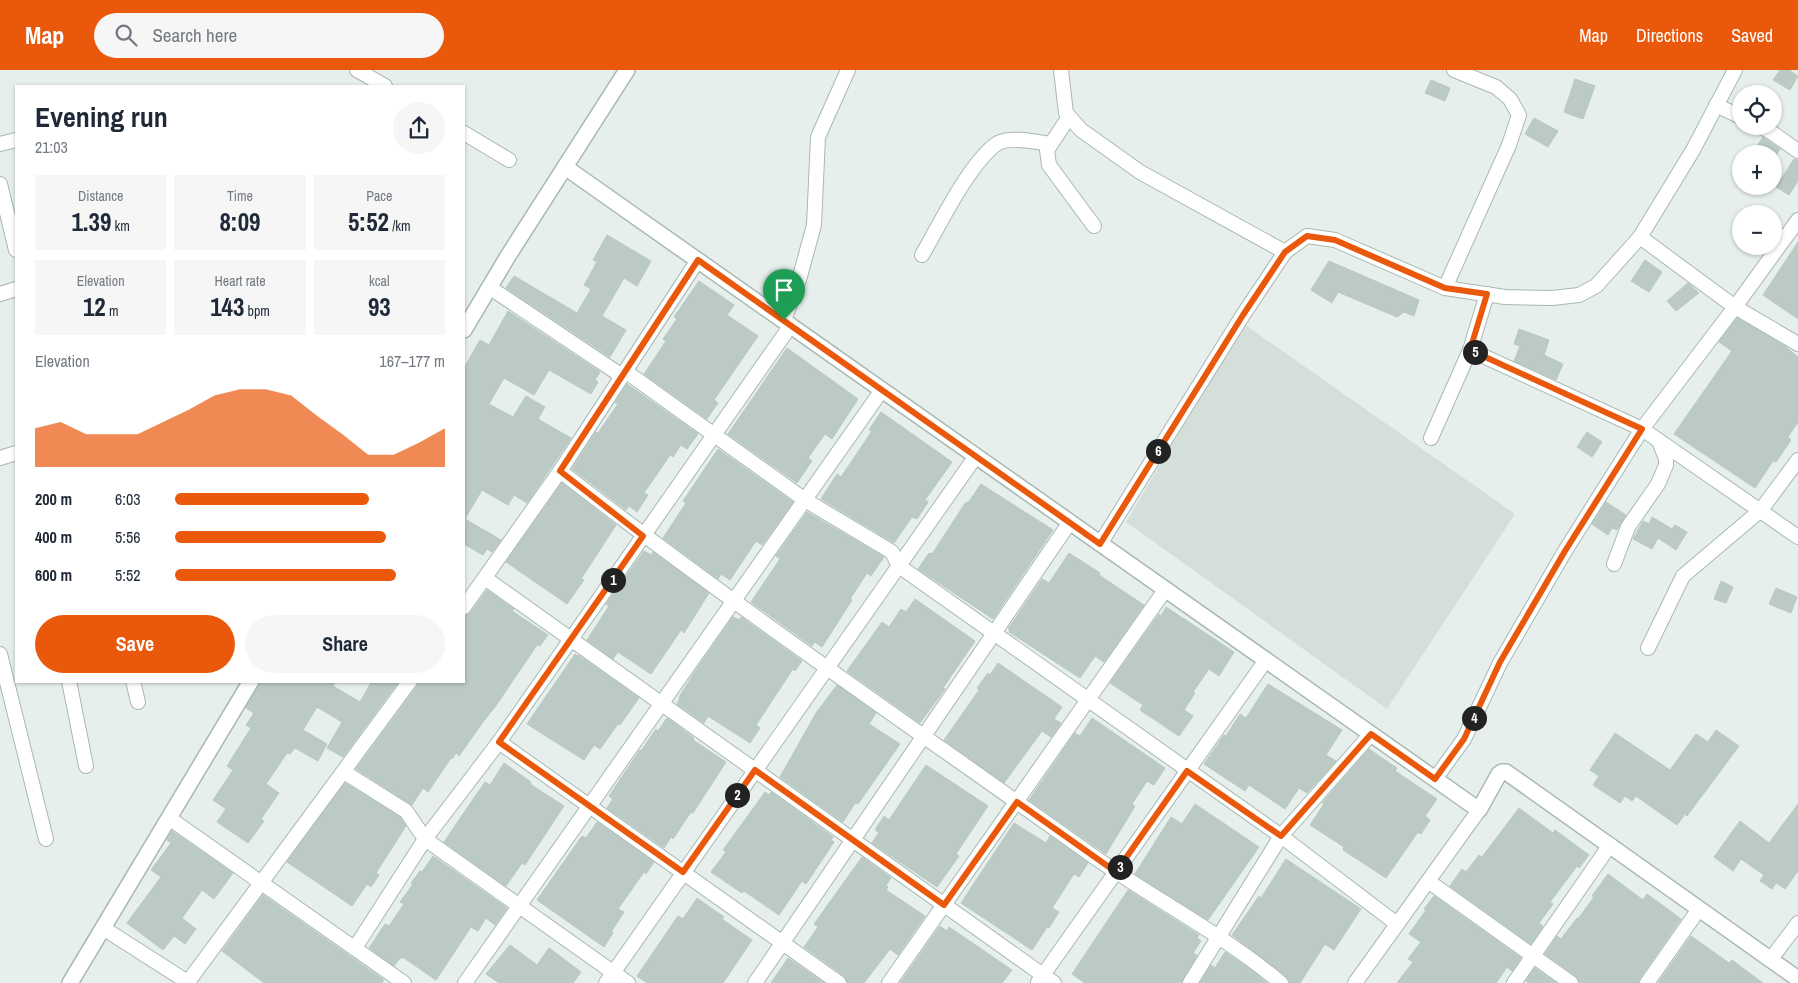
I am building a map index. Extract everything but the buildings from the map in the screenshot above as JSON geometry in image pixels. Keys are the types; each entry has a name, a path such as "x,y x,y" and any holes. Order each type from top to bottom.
{"street":[{"path":"357,70 383,85"},
{"path":"465,328 489,287 627,70"},
{"path":"355,948 425,839 499,742 571,640 714,435 787,323 814,226 818,137 848,70"},
{"path":"1061,70 1066,113 1081,130 1140,172 1285,252"},
{"path":"1445,288 1509,145 1519,115 1510,99 1496,87 1475,74 1454,70"},
{"path":"1100,544 1243,315 1285,252 1307,236 1335,240 1445,288 1505,297 1552,298 1578,296 1596,286 1640,237 1693,150 1736,70"},
{"path":"1716,105 1732,113"},
{"path":"1069,117 1051,144 1047,154 1049,165 1094,226"},
{"path":"465,134 509,160"},
{"path":"1775,135 1798,151"},
{"path":"0,144 15,140"},
{"path":"922,255 974,166 998,142 1018,140 1051,144"},
{"path":"565,167 1479,810"},
{"path":"0,184 15,246"},
{"path":"1435,779 1464,739 1500,662 1565,551 1642,429 1736,307 1798,220"},
{"path":"1640,237 1736,307 1798,344"},
{"path":"465,606 560,471 698,260"},
{"path":"489,287 623,373 805,500 892,552 898,566 1281,836 1397,924"},
{"path":"0,294 15,289"},
{"path":"1431,438 1470,350 1487,294"},
{"path":"1470,350 1642,429 1798,537"},
{"path":"465,983 882,390"},
{"path":"1614,564 1628,527 1658,484 1666,465 1659,441"},
{"path":"0,458 15,454"},
{"path":"610,978 976,456"},
{"path":"1648,648 1682,576 1761,510 1798,460"},
{"path":"560,471 643,536 924,736 1116,872 1220,937 1281,983"},
{"path":"755,983 1070,522"},
{"path":"485,578 944,905 1045,980 1116,872 1266,660"},
{"path":"889,983 1166,590"},
{"path":"0,654 46,839"},
{"path":"69,683 86,766"},
{"path":"133,683 138,702"},
{"path":"70,983 251,683"},
{"path":"103,928 188,983 260,882 344,772 409,683"},
{"path":"1190,983 1281,836 1371,734"},
{"path":"499,742 839,983"},
{"path":"344,772 406,811 425,839 520,905 610,978 628,983"},
{"path":"1358,982 1479,810 1499,774 1502,772 1506,772 1771,960 1793,979"},
{"path":"170,818 404,983"},
{"path":"1514,983 1610,846"},
{"path":"1428,881 1571,983"},
{"path":"1647,983 1699,909"},
{"path":"1771,960 1798,923"}],"shaded area":[{"path":"1244,324 1515,514 1387,709 1126,522"}],"route":[{"path":"1307,236 1335,240 1445,288 1487,294 1470,350 1642,429 1565,551 1500,662 1464,739 1435,779 1371,734 1281,836 1187,771 1116,872 1017,802 944,905 755,770 683,872 499,742 643,536 560,471 698,260 784,320 1100,544 1243,315 1285,252 1307,236"}]}
